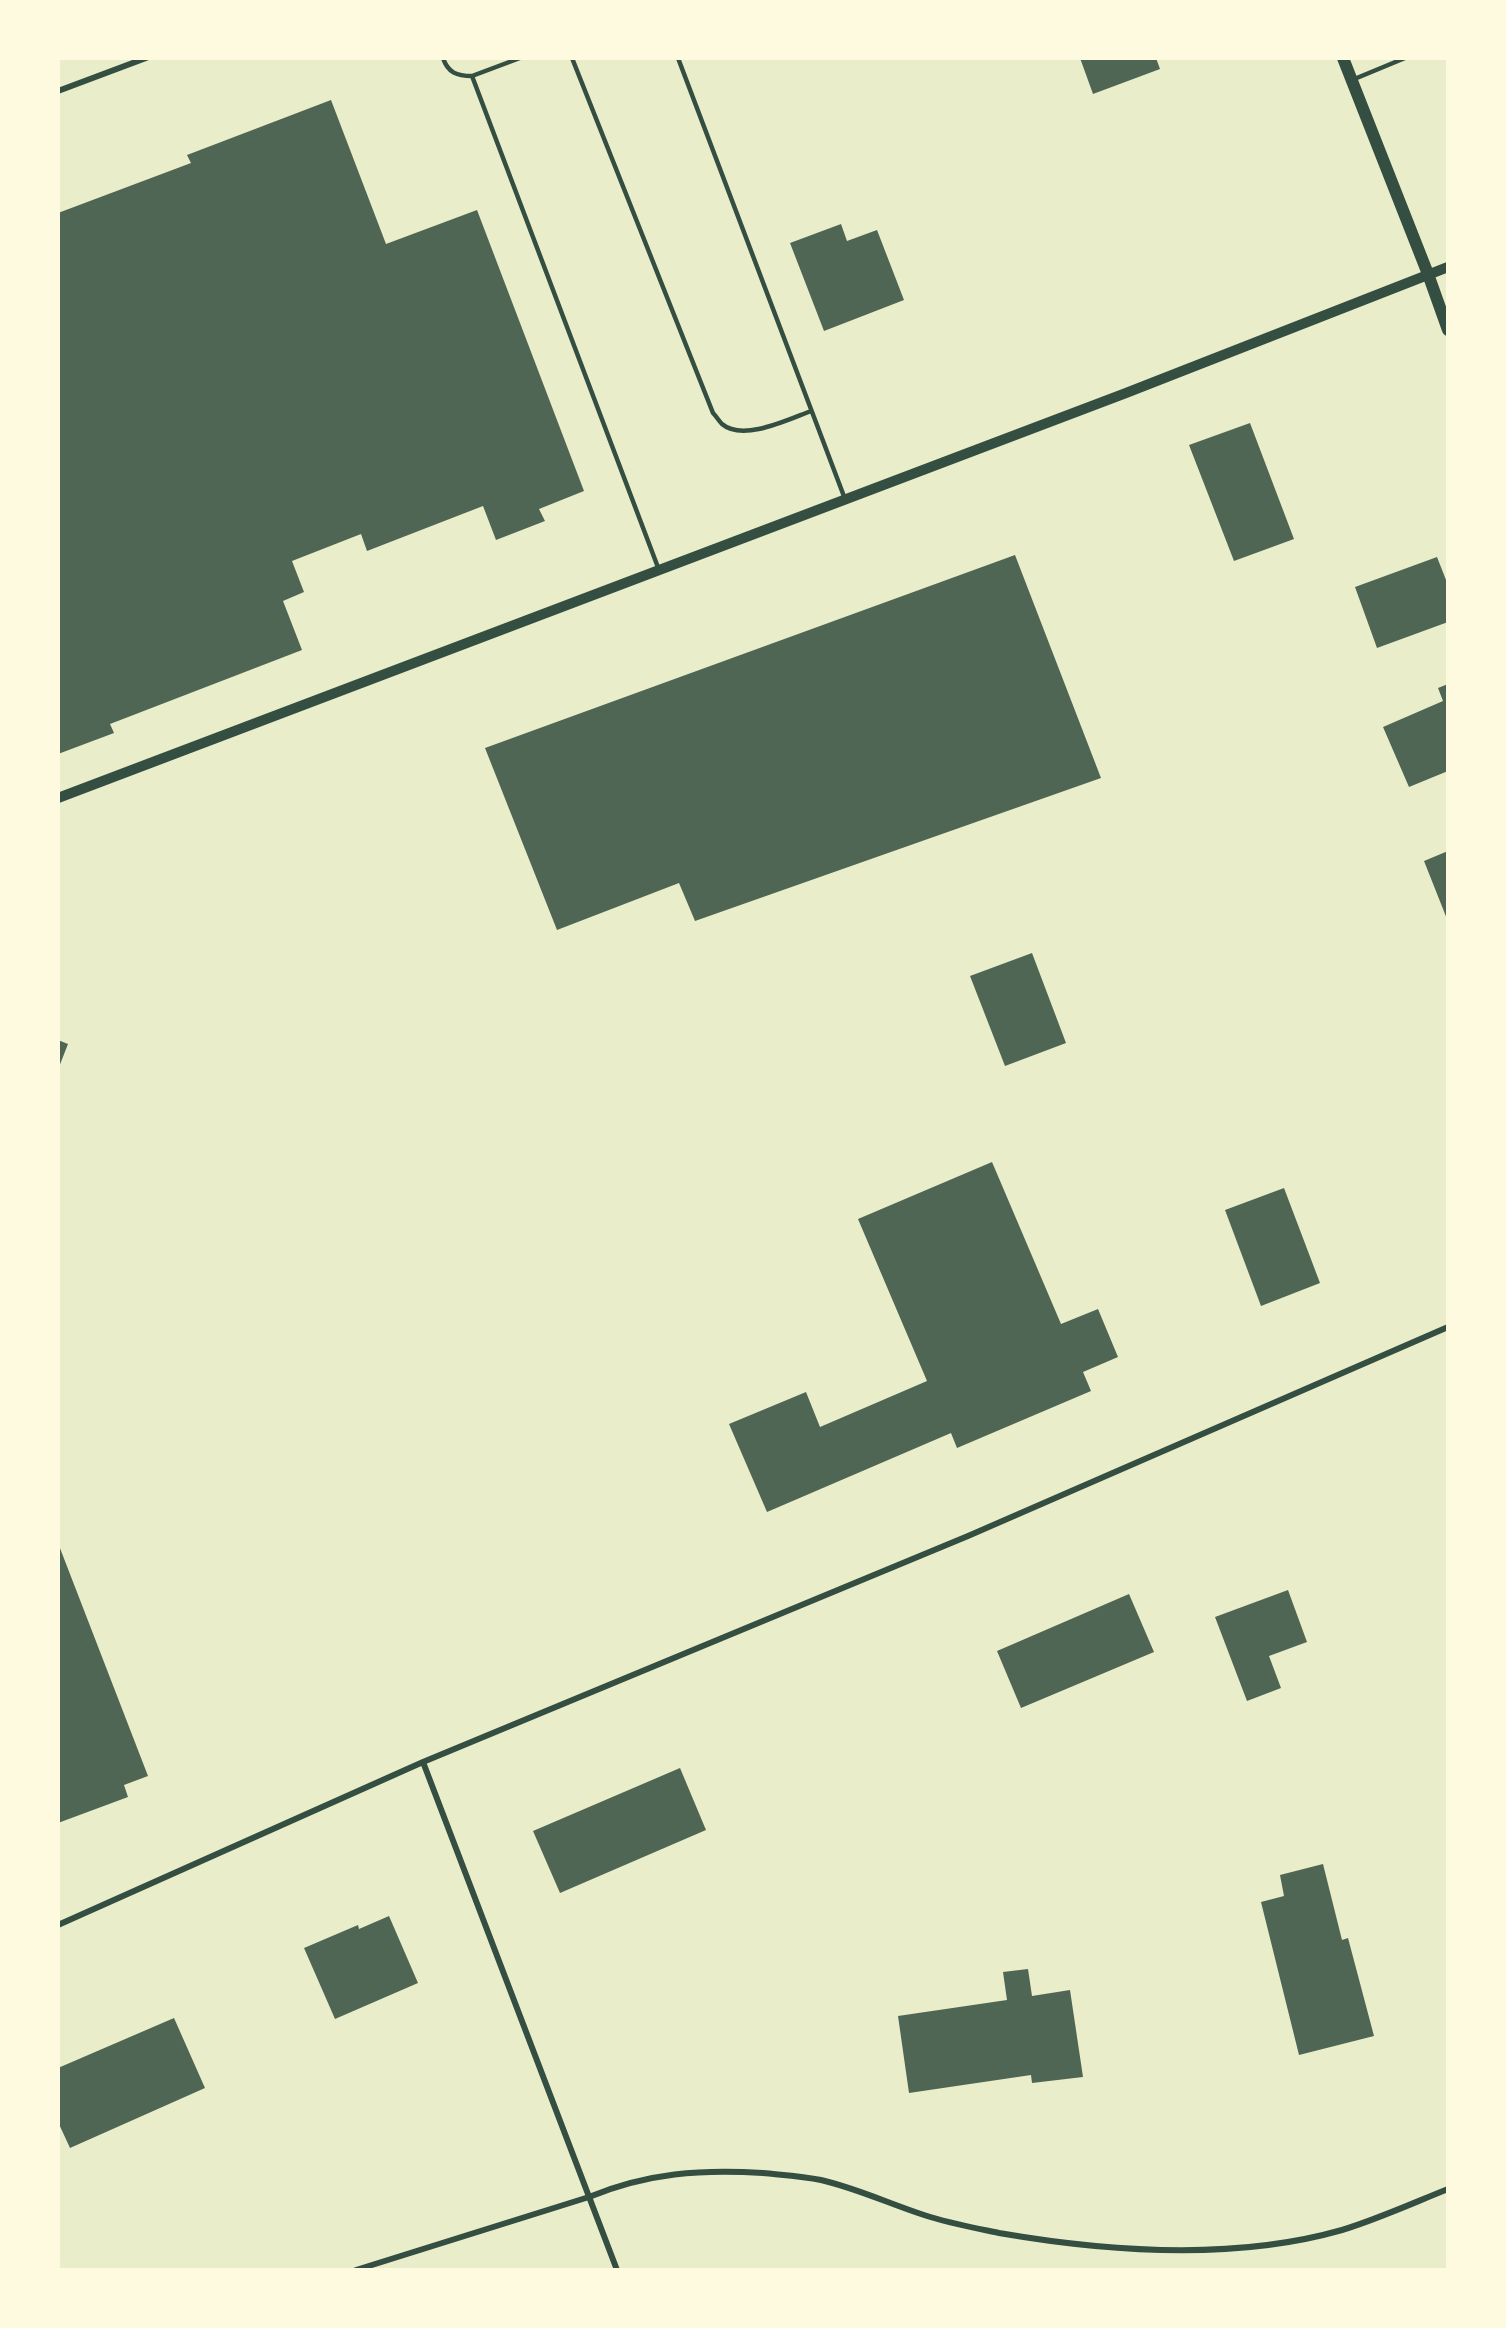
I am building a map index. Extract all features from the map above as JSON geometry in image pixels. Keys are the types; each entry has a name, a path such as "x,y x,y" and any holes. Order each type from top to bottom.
{"main road":[{"path":"1343,58 1448,330"}],"street":[{"path":"58,91 146,58"},
{"path":"58,798 1126,393 1448,267"},
{"path":"58,1925 423,1762 968,1536 1448,1327"},
{"path":"423,1762 617,2270"},
{"path":"356,2270 589,2197 620,2184 669,2174 721,2171 798,2176 823,2181 927,2216 999,2232 1108,2247 1205,2250 1273,2245 1341,2230 1448,2189"}],"lane":[{"path":"443,58 446,68 458,76 472,76 520,58"},
{"path":"572,58 713,412 723,425 739,431 755,430 812,411"},
{"path":"678,58 845,499"},
{"path":"1352,80 1405,58"},
{"path":"472,76 659,570"}],"building":[{"path":"1080,58 1156,58 1160,69 1093,94"},
{"path":"331,100 386,244 477,210 584,491 539,509 545,521 496,540 483,506 367,551 361,534 292,561 304,592 283,601 302,650 110,724 114,733 58,754 58,213 191,163 187,155"},
{"path":"841,224 847,241 877,230 904,300 824,331 790,243"},
{"path":"1250,423 1294,539 1234,561 1189,445"},
{"path":"1015,555 1101,778 695,921 679,883 557,930 485,748"},
{"path":"1437,557 1448,585 1448,622 1377,648 1355,587"},
{"path":"1448,684 1448,771 1409,787 1383,727 1443,701 1438,688"},
{"path":"1448,851 1448,919 1447,919 1424,861"},
{"path":"1032,953 1066,1043 1005,1066 970,976"},
{"path":"58,1040 68,1044 59,1067 58,1067"},
{"path":"992,1162 1061,1324 1098,1309 1118,1357 1083,1372 1091,1391 957,1448 951,1433 767,1512 729,1424 806,1392 820,1427 927,1381 858,1219"},
{"path":"1284,1188 1320,1283 1261,1306 1225,1210"},
{"path":"58,1543 148,1776 124,1785 128,1797 58,1823"},
{"path":"1288,1590 1307,1642 1269,1656 1281,1688 1247,1701 1215,1617"},
{"path":"1129,1594 1154,1652 1021,1708 997,1651"},
{"path":"680,1768 706,1830 560,1893 533,1831"},
{"path":"1323,1864 1342,1940 1348,1938 1374,2036 1299,2055 1261,1902 1284,1896 1280,1875"},
{"path":"389,1916 418,1983 335,2019 304,1948 358,1925 359,1929"},
{"path":"1028,1969 1032,1996 1070,1990 1083,2077 1032,2083 1031,2075 909,2093 898,2016 1007,2000 1003,1972"},
{"path":"174,2018 205,2088 70,2148 58,2122 58,2068"}]}
